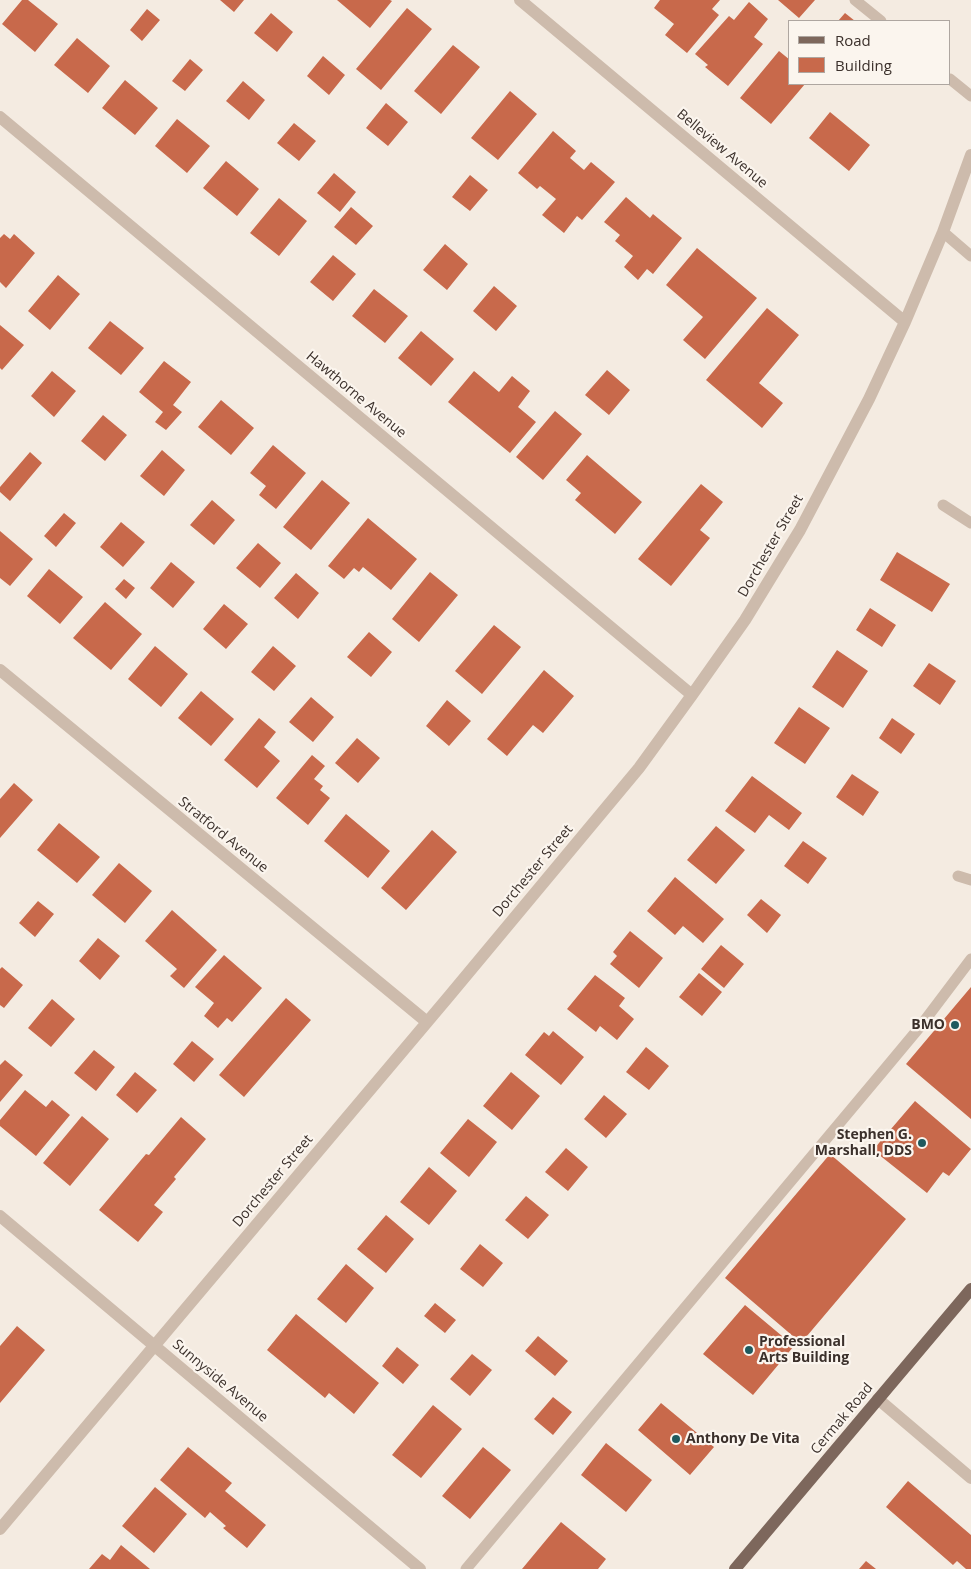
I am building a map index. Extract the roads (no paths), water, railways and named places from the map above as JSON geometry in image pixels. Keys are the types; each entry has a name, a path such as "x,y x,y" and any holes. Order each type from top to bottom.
{"main road":[{"name":"Cermak Road","path":"735,1569 971,1289"}],"street":[{"name":"Belleview Avenue","path":"520,0 905,322"},
{"name":"Hawthorne Avenue","path":"0,117 692,695"},
{"name":"Dorchester Street","path":"0,1528 427,1022 638,768 692,695 745,620 800,530 869,399 905,322 971,155"},
{"name":"Stratford Avenue","path":"0,670 427,1022"},
{"name":"Sunnyside Avenue","path":"0,1216 420,1569"},
{"path":"878,1399 971,1478"}],"lane":[{"path":"855,0 880,20"},
{"path":"951,80 971,96"},
{"path":"942,232 971,256"},
{"path":"943,505 971,523"},
{"path":"958,876 971,880"},
{"path":"466,1569 919,1028 971,959"}],"place":[{"name":"BMO","path":"955,1025"},
{"name":"Stephen G. Marshall, DDS","path":"922,1143"},
{"name":"Professional Arts Building","path":"749,1350"},
{"name":"Anthony De Vita","path":"676,1439"}]}
